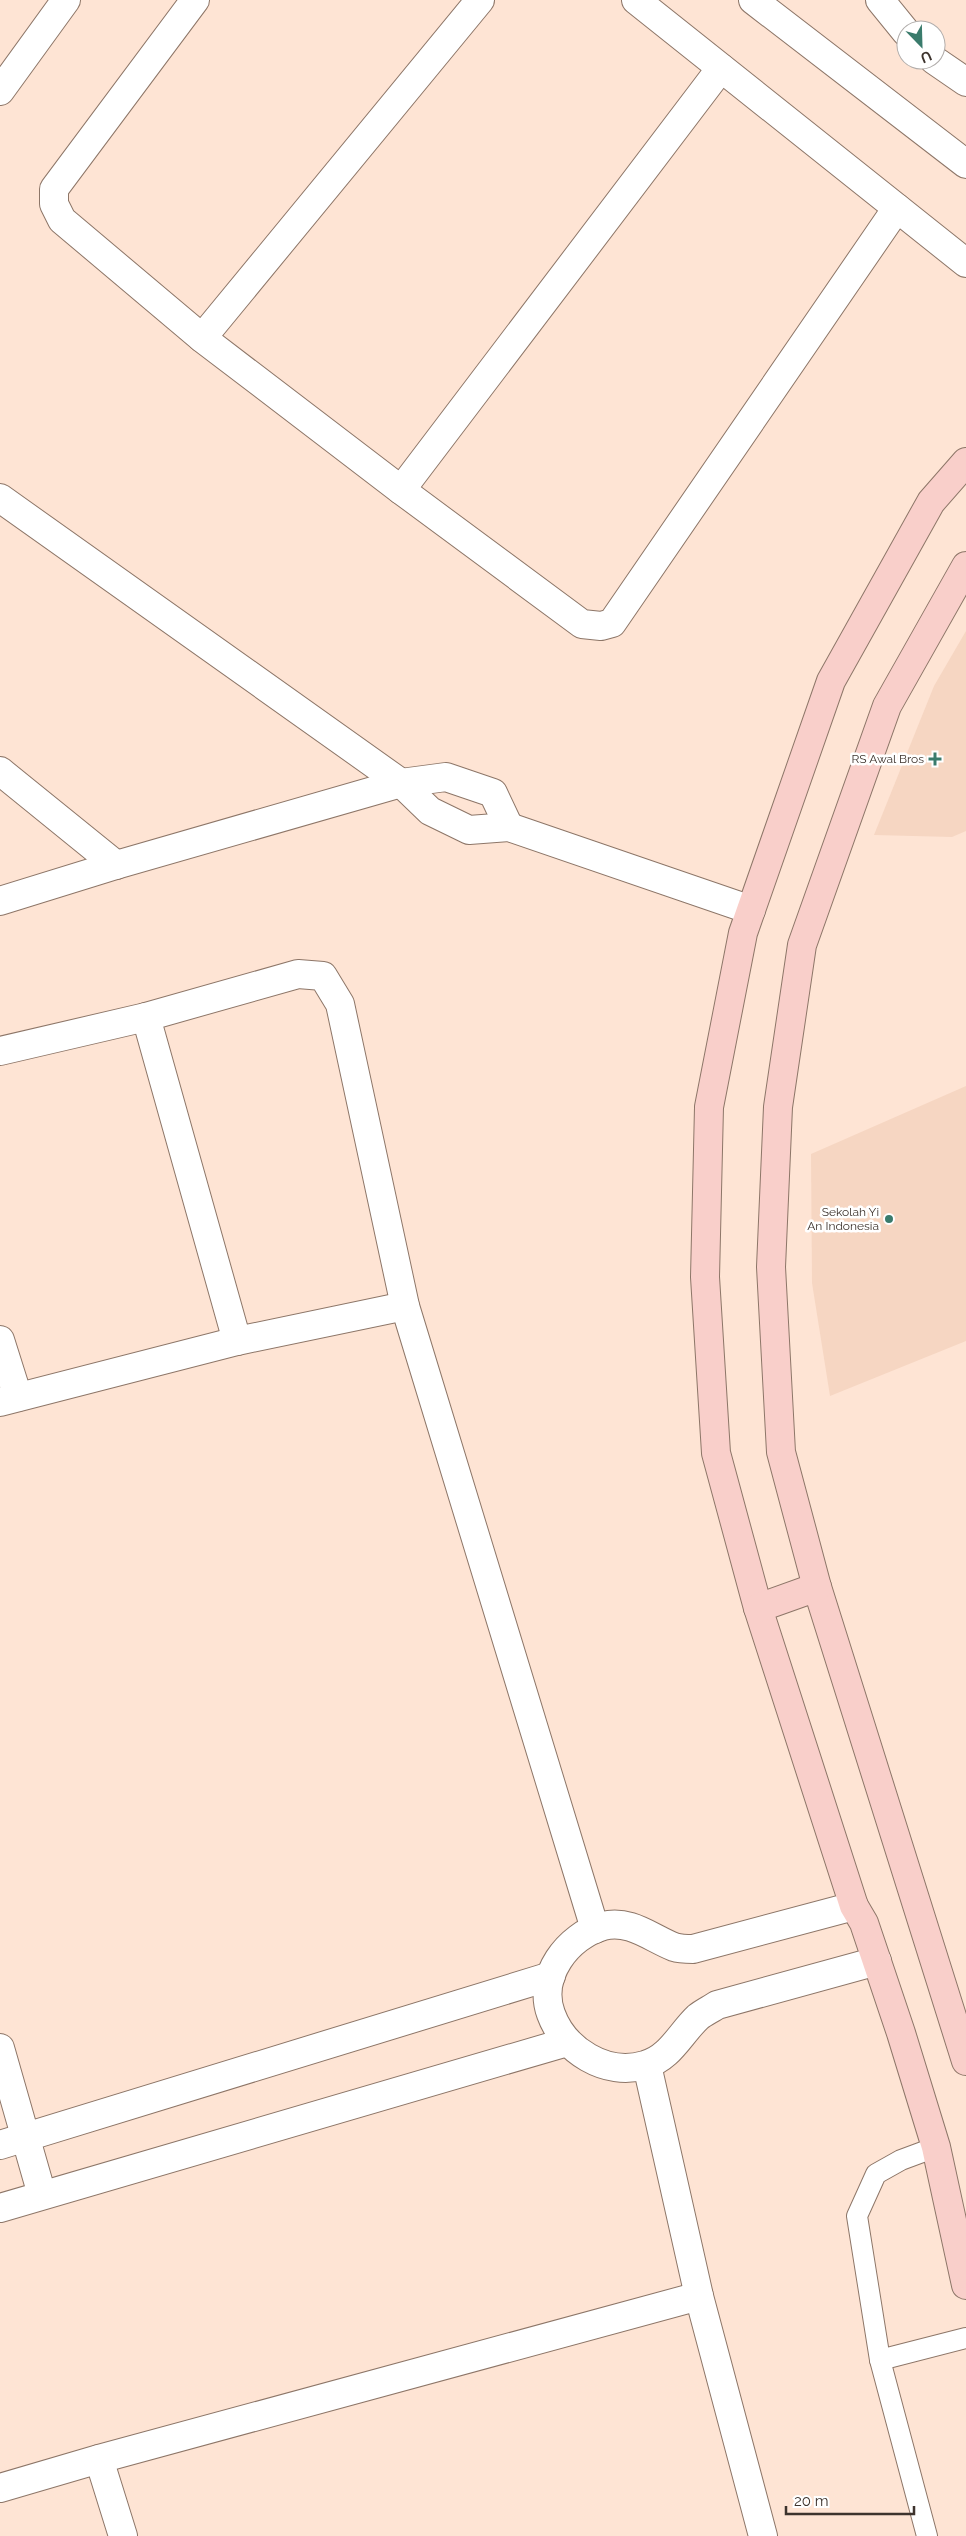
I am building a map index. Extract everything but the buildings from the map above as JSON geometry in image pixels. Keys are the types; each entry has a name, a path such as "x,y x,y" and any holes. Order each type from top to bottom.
{"main road":[{"path":"966,462 931,502 831,681 743,933 709,1107 705,1277 716,1453 758,1608 854,1906 864,1923 877,1961 936,2147 966,2285"},
{"path":"964,2044 817,1587 781,1452 772,1267 778,1106 802,945 887,706 966,566"},
{"path":"758,1608 817,1587"}],"street":[{"path":"0,91 66,0"},
{"path":"195,0 54,189 52,197 62,220 202,338 401,490 582,624 601,626 612,623 897,208"},
{"path":"202,338 480,0"},
{"path":"636,0 966,263"},
{"path":"753,0 966,164"},
{"path":"880,0 896,20"},
{"path":"401,490 722,68"},
{"path":"946,68 966,82"},
{"path":"0,498 401,783 430,811 469,830 510,827 751,910"},
{"path":"0,771 116,864"},
{"path":"0,901 116,864 401,783 446,776 493,793 510,827"},
{"path":"0,1051 146,1017 298,974 322,976 340,1004 405,1306 595,1929"},
{"path":"146,1017 237,1342"},
{"path":"0,1340 9,1400 237,1342 405,1306"},
{"path":"854,1906 693,1949 676,1948 648,1933 629,1926 605,1926 595,1929 584,1933 566,1948 551,1976 548,1990 550,2013 567,2042 585,2056 606,2066 630,2068 647,2065 670,2050 698,2017 717,2005 877,1961"},
{"path":"12,2142 551,1976"},
{"path":"0,2208 567,2042"},
{"path":"0,2048 12,2142 42,2196"},
{"path":"647,2065 699,2296 763,2536"},
{"path":"0,2488 99,2459 699,2296"},
{"path":"99,2459 123,2536"}],"lane":[{"path":"927,2536 880,2360 857,2216 876,2174 901,2160 936,2147"},
{"path":"880,2360 966,2338"}],"shaded area":[{"name":"RS Awal Bros","path":"966,631 966,831 952,837 874,835 934,686"},
{"name":"Sekolah Yi An Indonesia","path":"966,1086 966,1341 830,1396 812,1283 811,1154"}],"place":[{"name":"RS Awal Bros","path":"935,759"},
{"name":"Sekolah Yi An Indonesia","path":"889,1219"}]}
